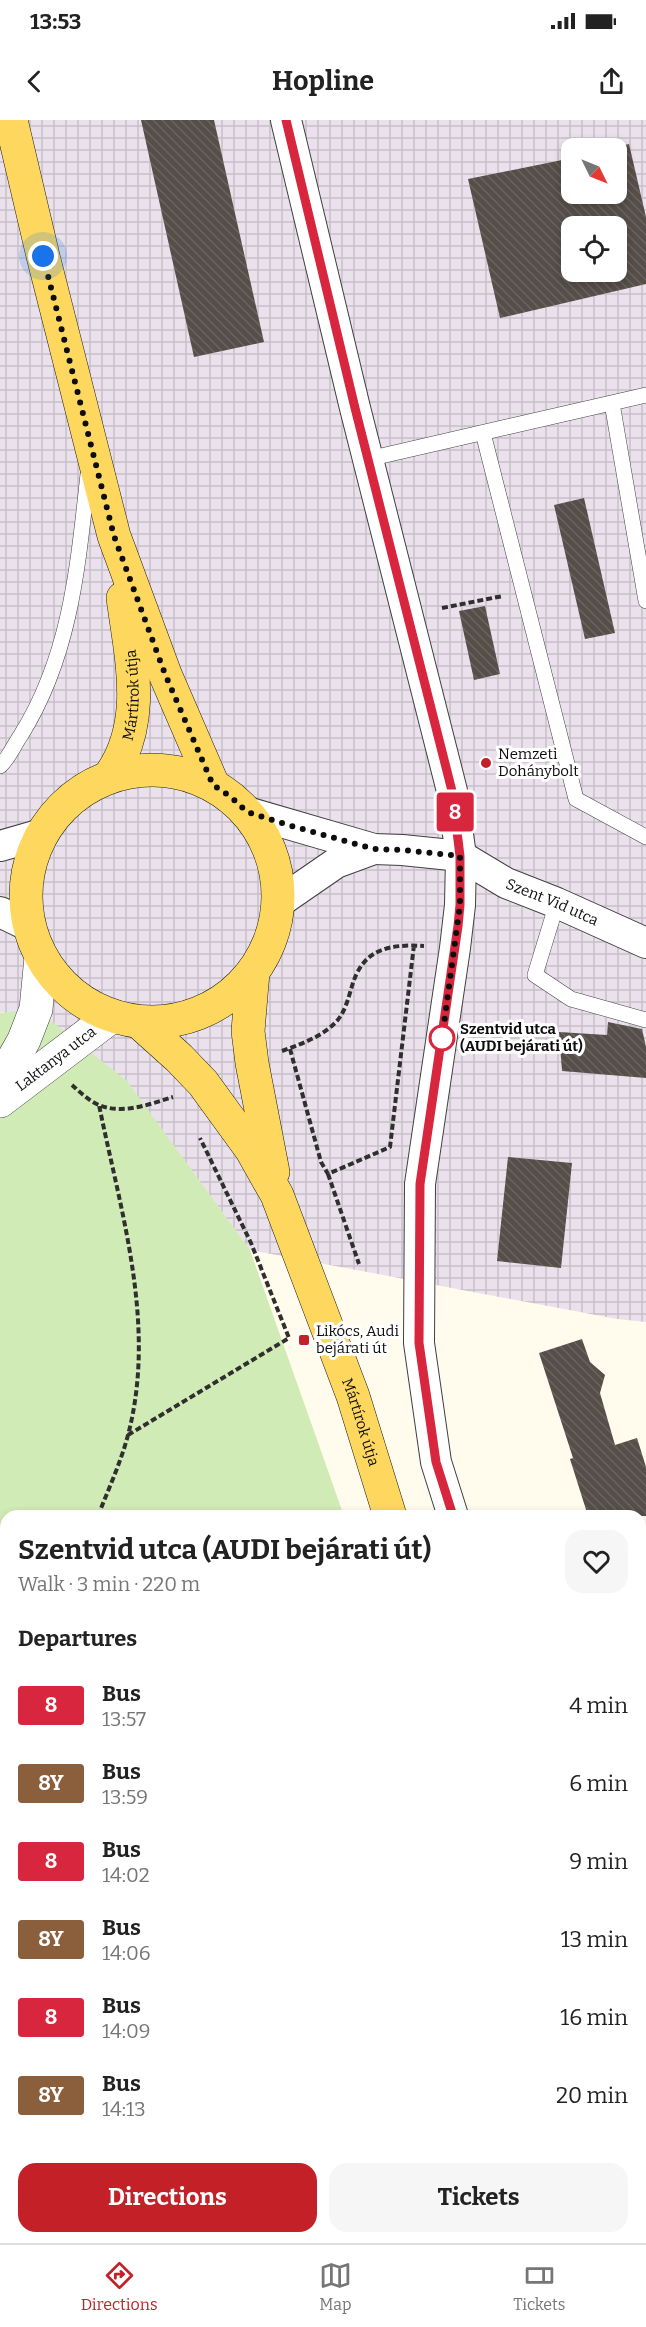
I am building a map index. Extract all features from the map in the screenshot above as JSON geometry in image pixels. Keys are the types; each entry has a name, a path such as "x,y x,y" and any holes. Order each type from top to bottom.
{"main road":[{"name":"Mártírok útja","path":"11,120 114,536 165,674 213,785"},
{"name":"Mártírok útja","path":"109,777 120,762 132,729 135,690 114,536"},
{"name":"Mártírok útja","path":"162,770 193,776 213,785 247,812 265,839 276,870 278,903 274,927 265,951 253,972 235,991 214,1006 190,1016 165,1022 125,1019 94,1009 78,999 51,973 41,957 29,926 25,895 30,863 42,834 55,815 70,800 88,787 109,777 129,772 162,770"},
{"name":"Mártírok útja","path":"253,972 248,1031 277,1195"},
{"name":"Mártírok útja","path":"125,1019 179,1058 203,1083 251,1149 277,1195 353,1396 388,1510"}],"street":[{"path":"286,120 368,459 452,791 460,856 458,926 420,1184 419,1343 436,1462 451,1510"},
{"path":"247,812 374,849 460,856"},
{"path":"0,846 42,834"},
{"path":"278,903 336,863 374,849"},
{"name":"Szent Vid utca","path":"460,856 506,883 646,943"},
{"path":"0,912 29,926"},
{"name":"Laktanya utca","path":"0,1083 24,1040 36,1009 41,957"},
{"name":"Laktanya utca","path":"0,1101 125,1019"}],"lane":[{"path":"368,459 646,395"},
{"path":"612,403 646,601"},
{"path":"483,433 576,799 646,837"},
{"path":"0,766 34,714 55,663 76,583 91,444"},
{"path":"557,903 535,975 571,999 646,1020"}],"path":[{"path":"442,608 523,592"},
{"path":"328,1174 390,1147 414,945"},
{"path":"290,1048 321,1162 328,1174 359,1264"},
{"path":"99,1105 138,1295 140,1345 135,1400 128,1436 100,1510"},
{"path":"128,1436 289,1338 251,1243 200,1137"}],"shaded area":[{"path":"0,120 646,120 646,1322 617,1319 250,1250 126,1081 3,1012 0,1013"}],"green space":[{"path":"36,1009 127,1081 250,1250 342,1510 0,1510 0,1013"}],"building":[{"path":"141,120 214,120 264,342 194,357"},
{"path":"627,144 629,144 646,217 646,284 500,318 468,179 561,160 561,204 627,204"},
{"path":"584,498 615,633 585,639 554,505"},
{"path":"485,606 500,674 474,680 459,611"},
{"path":"608,1022 642,1029 646,1047 646,1078 562,1071 559,1032 607,1035"},
{"path":"508,1157 572,1163 561,1268 497,1261"},
{"path":"582,1339 590,1362 605,1375 600,1393 615,1445 637,1438 646,1467 646,1510 586,1510 570,1459 573,1458 539,1353"}],"bus line":[{"name":"8","path":"286,120 355,408 438,729 452,791 460,856 458,926 420,1184 419,1343 436,1462 451,1510"}],"place":[{"name":"Nemzeti Dohánybolt","path":"486,763"},
{"name":"Szentvid utca (AUDI bejárati út)","path":"442,1038"},
{"name":"Likócs, Audi bejárati út","path":"304,1340"}],"route":[{"path":"43,256 114,536 165,674 213,785 247,812 288,825 374,849 460,856 460,905 441,1046 442,1038"}]}
